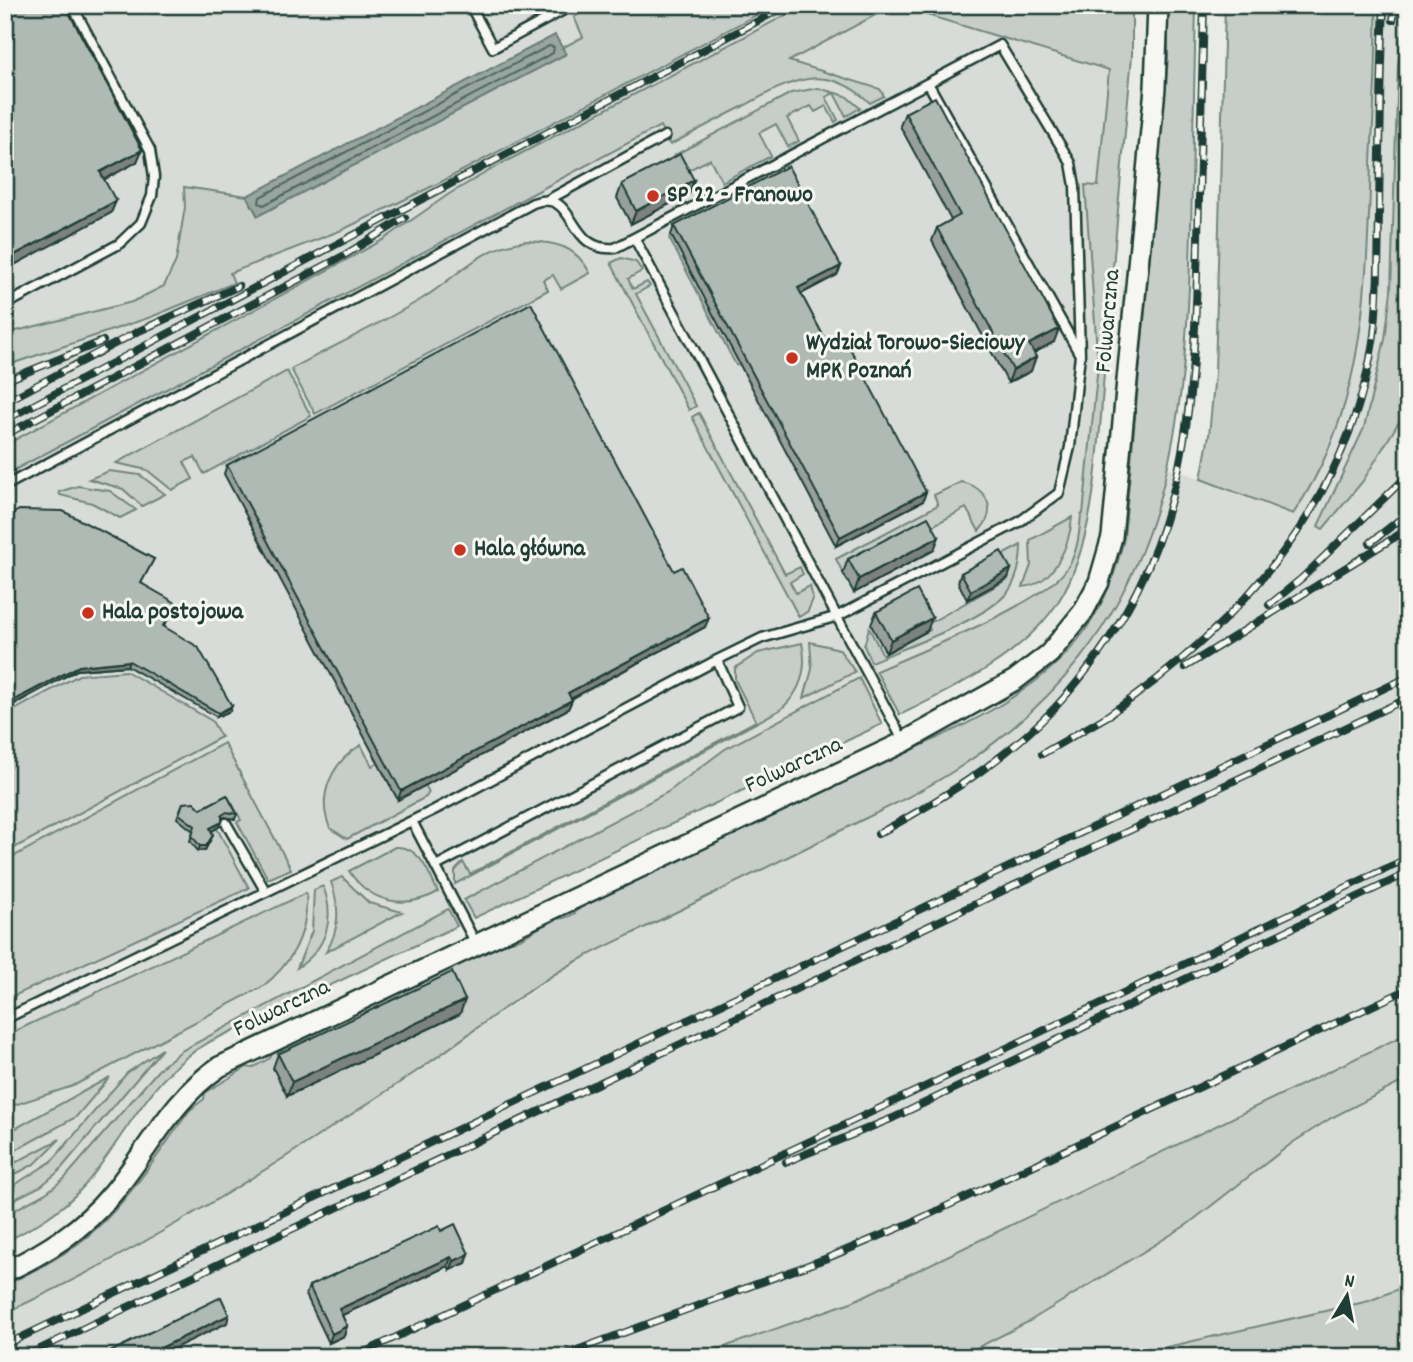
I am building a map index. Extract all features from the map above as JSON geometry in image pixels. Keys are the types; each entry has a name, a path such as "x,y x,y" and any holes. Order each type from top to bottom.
{"street":[{"name":"Folwarczna","path":"5,1272 54,1246 85,1223 114,1191 181,1100 205,1077 283,1035 904,742 1016,680 1049,654 1083,612 1105,565 1114,527 1155,88 1158,5"}],"lane":[{"path":"5,305 119,243 141,223 152,196 154,177 150,149 72,5"},
{"path":"470,5 493,48 573,5"},
{"path":"5,1019 412,821 762,638 838,616 1019,522 1059,493 1070,447 1080,355 1075,186 1071,163 999,45 615,248 595,246 581,238 558,204 548,200"},
{"path":"928,83 1080,355"},
{"path":"5,486 533,203 548,200 666,136"},
{"path":"635,239 904,742"},
{"path":"436,866 738,707 717,660"},
{"path":"412,821 476,944"},
{"path":"226,823 266,892"}],"shaded area":[{"path":"5,5 966,5 1128,56 1081,545 1070,576 1014,648 953,687 900,715 894,704 877,712 882,724 197,1049 163,1078 98,1168 69,1201 34,1227 5,1242"},
{"path":"596,5 775,5 441,182 342,230 230,273 234,283 151,317 5,366 5,334 132,302 164,286 176,261 185,207 184,187 247,196 257,215 565,54 562,48 583,37 574,17"},
{"path":"805,5 894,5 789,61 880,89 884,96 870,103 838,82 807,79 776,89 670,145 660,126 5,475 5,445 383,240 449,194 501,164"},
{"path":"894,5 1132,5 1132,56 1099,444 1090,513 1082,546 1072,576 1058,602 1026,638 987,668 900,715 876,671 977,627 1031,598 1065,571 1075,551 1083,514 1098,365 1085,185 1098,186 1109,70"},
{"path":"1168,5 1196,5 1188,310 1181,388 1169,462 1149,532 1120,597 1080,658 1027,715 947,775 891,806 577,961 516,1000 417,1071 267,1169 112,1260 5,1313 5,1285 65,1253 97,1228 135,1186 190,1110 204,1099 205,1093 292,1043 505,942 520,939 556,918 570,916 581,906 967,723 1040,678 1073,646 1102,603 1115,572 1124,538 1168,58"},
{"path":"1225,5 1408,5 1408,1357 5,1357 5,1313 142,1241 225,1192 366,1105 575,962 956,769 994,743 1067,674 1092,640 1130,578 1152,525 1169,468 1201,478 1209,435 1215,373"},
{"path":"1225,5 1376,5 1376,65 1367,257 1358,347 1335,433 1317,474 1293,514 1201,479 1209,435 1215,373"},
{"path":"1408,5 1408,407 1363,481 1323,529 1318,526 1364,428 1385,339 1391,291 1398,64"},
{"path":"818,88 846,96 860,108 846,116 834,93 826,97 838,120 835,122 826,106 815,112 811,106 787,118 799,141 788,147 776,124 759,133 771,156 722,182 710,159 685,172 675,155 791,93"},
{"path":"671,235 740,364 736,365 669,238"},
{"path":"526,241 556,244 572,251 590,273 561,289 553,275 543,280 548,290 315,414 291,369 420,300 481,256 509,244"},
{"path":"621,258 636,262 642,271 628,279 633,289 647,282 650,286 636,294 696,406 689,410 611,263"},
{"path":"287,371 311,416 204,474 195,457 184,462 193,479 172,490 147,470 116,463"},
{"path":"699,413 785,574 800,567 803,574 790,582 796,593 810,586 813,599 808,611 799,617 692,417"},
{"path":"109,471 140,475 165,494 142,506 123,489 89,479"},
{"path":"961,482 978,489 987,501 988,516 979,531 966,508 843,573 836,559 938,505 934,495"},
{"path":"78,486 110,491 136,510 120,518 92,503 60,495 59,492"},
{"path":"1072,517 1068,538 1059,561 1044,578 1023,587 1031,565 1030,540"},
{"path":"1021,545 1020,564 1014,581 1008,592 997,602 982,613 944,632 871,662 864,646 869,628 883,655 930,630 928,624 1008,579 997,558"},
{"path":"810,642 839,649 855,672 804,698 812,669"},
{"path":"802,643 804,662 801,680 793,696 780,710 455,884 455,871 463,862 470,874 756,721 735,680 735,668 758,653"},
{"path":"126,671 212,721 221,737 5,853 5,715 79,675"},
{"path":"859,678 882,724 474,918 464,900 668,792 725,749"},
{"path":"224,743 291,869 268,879 237,822 241,820 232,803 207,810 249,888 5,1000 5,861"},
{"path":"361,745 372,766 378,763 398,800 425,785 429,792 426,797 347,839 330,828 326,816 326,792 335,770"},
{"path":"395,847 404,848 417,856 438,892 413,901 389,900 367,890 349,871"},
{"path":"342,877 369,903 402,912 326,952 334,935 337,918 331,882"},
{"path":"323,886 328,910 326,932 315,952 297,968 312,931 314,890"},
{"path":"306,893 305,921 297,946 282,968 262,987 73,1086 5,1108 5,1036"},
{"path":"448,909 457,926 211,1041 190,1054 156,1088 84,1186 47,1218 5,1242 5,1215 46,1193 65,1178 160,1068 181,1051"},
{"path":"1408,1033 1408,1079 1331,1118 1292,1143 1188,1224 1135,1257 1028,1322 959,1357 696,1357 854,1301"},
{"path":"162,1049 59,1171 41,1186 5,1204 5,1191 52,1161 127,1073"},
{"path":"110,1077 76,1117 5,1156 5,1134"},
{"path":"60,1139 36,1163 5,1180 5,1168"},
{"path":"1408,1285 1408,1357 1123,1357 1369,1301"}],"water":[{"path":"555,35 566,54 258,216 247,196"}],"building":[{"path":"5,5 65,5 142,150 100,172 116,201 5,260"},
{"path":"935,97 1059,329 1029,344 1036,357 1013,370 937,228 960,215 905,113"},
{"path":"680,154 694,180 636,211 622,184"},
{"name":"Wydział Torowo-Sieciowy MPK Poznań","path":"788,166 841,266 798,288 827,343 843,335 926,492 840,537 674,226"},
{"name":"Hala główna","path":"531,303 674,571 682,567 709,618 568,693 572,700 401,791 227,465"},
{"name":"Hala postojowa","path":"19,510 63,511 154,559 141,583 176,603 163,626 198,647 232,706 219,713 129,661 79,666 5,705 5,518"},
{"path":"928,517 939,537 859,579 848,559"},
{"path":"1001,551 1011,569 971,591 961,573"},
{"path":"917,590 932,618 891,640 876,612"},
{"path":"227,795 237,814 227,812 222,815 222,822 210,828 213,835 206,846 200,846 192,836 195,826 179,814 183,803 194,802 201,809"},
{"path":"452,972 465,1000 292,1082 278,1054"},
{"path":"455,1224 469,1254 454,1261 451,1257 339,1309 347,1326 332,1334 309,1286 439,1226 441,1231"},
{"path":"221,1297 229,1315 142,1357 100,1357"}],"railway":[{"path":"5,420 788,5"},
{"path":"878,834 955,789 1003,754 1048,715 1108,641 1138,588 1161,534 1187,421 1193,363 1204,5"},
{"path":"1104,718 1200,643 1243,600 1281,555 1314,505 1341,452 1361,396 1376,320 1384,5"},
{"path":"1393,20 1396,5"},
{"path":"5,435 343,256 405,218"},
{"path":"5,402 139,331 239,286"},
{"path":"5,381 103,341"},
{"path":"1269,605 1302,578 1408,475"},
{"path":"1370,543 1408,513"},
{"path":"1185,667 1408,529"},
{"path":"5,1345 1408,677"},
{"path":"23,1357 1408,698"},
{"path":"1042,754 1111,714"},
{"path":"354,1357 1408,858"},
{"path":"786,1162 893,1118 1408,873"},
{"path":"558,1357 830,1257 913,1222 1408,989"}],"place":[{"name":"SP 22 - Franowo","path":"653,196"},
{"name":"Wydział Torowo-Sieciowy MPK Poznań","path":"792,358"},
{"name":"Hala główna","path":"460,550"},
{"name":"Hala postojowa","path":"88,613"}]}
